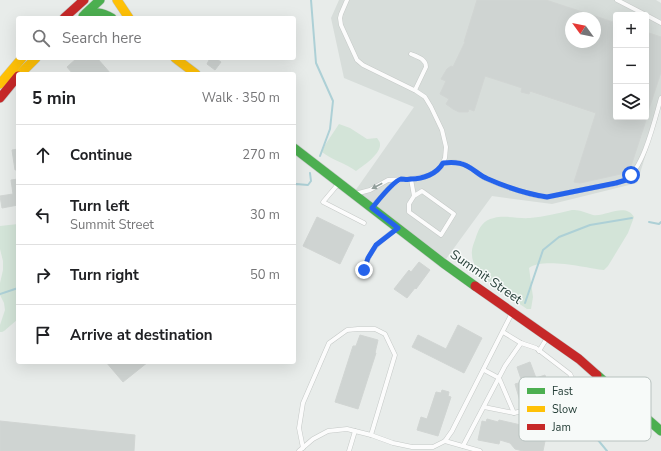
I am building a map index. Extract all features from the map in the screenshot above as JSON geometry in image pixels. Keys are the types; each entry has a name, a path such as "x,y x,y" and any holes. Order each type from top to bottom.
{"main road":[{"path":"66,16 84,0"},
{"path":"82,16 100,0"},
{"path":"117,0 128,16"},
{"path":"83,16 97,12 104,13 109,16"},
{"path":"0,84 20,60"},
{"path":"22,72 34,60"},
{"path":"178,60 193,72"},
{"path":"0,98 16,79"},
{"name":"Summit Street","path":"296,150 443,263 549,336 600,377"},
{"name":"Summit Street","path":"651,422 661,431"}],"lane":[{"path":"347,0 340,18 341,24 357,60 363,65 415,90 425,97 442,130 446,147 443,163 435,172 427,176 411,180 388,180 370,190 354,194"},
{"path":"617,0 640,12"},
{"path":"649,17 661,23"},
{"path":"411,54 423,60 426,65 415,90"},
{"path":"443,163 459,163 466,165 487,179 518,190 547,197 616,183 626,180 637,168 647,144 661,98"},
{"path":"372,208 390,187 400,179"},
{"path":"411,180 414,196 409,204 409,212 441,236 454,214 422,191 414,196"},
{"path":"340,183 323,202 364,223"},
{"path":"364,270 368,258 376,245 398,228"},
{"path":"301,449 313,439 328,431 347,429 371,435 393,443 412,447 432,449 445,441 452,431 513,312"},
{"path":"301,449 299,428 303,403 329,343 347,330 375,329 385,334 395,355 371,435"},
{"path":"503,332 521,343 536,348 570,374 572,377"},
{"path":"539,351 549,336"},
{"path":"463,446 505,366 521,343"},
{"path":"484,370 499,378 514,413"},
{"path":"484,407 514,413 519,412"},
{"path":"349,451 355,431"},
{"path":"445,441 480,451"}],"shaded area":[{"path":"339,0 656,0 661,3 661,105 637,183 552,204 492,196 446,259 355,191 414,107 344,78 331,18"}],"green space":[{"path":"339,124 350,128 367,139 377,138 380,142 380,148 375,156 356,171 322,152"},
{"path":"572,210 598,215 620,210 630,213 634,217 628,233 604,270 554,263 544,263 529,268 533,297 531,309 527,309 485,278 478,270 474,263 472,253 473,246 480,228 490,219 503,217 535,217"},
{"path":"16,224 16,321 2,332 0,332 0,325 5,310 4,303 0,295 3,261 0,249 0,226"}],"building":[{"path":"477,0 546,0 583,12 565,12 565,48 601,48 601,18 613,22 613,120 646,120 630,169 625,173 580,183 574,182 596,113 530,91 529,94 521,92 522,88 485,76 474,111 469,109 468,112 459,112 446,104 449,99 440,94 446,81 441,79 447,69 451,66 453,67 465,42"},
{"path":"649,33 661,37 661,72 649,109"},
{"path":"75,60 99,60 109,72 71,72 67,67"},
{"path":"209,60 218,60 221,62 215,70 207,64"},
{"path":"16,149 16,170 15,170 12,150"},
{"path":"16,179 16,205 2,208 0,196 13,194 11,180"},
{"path":"317,217 354,235 340,264 303,246"},
{"path":"419,262 430,270 416,289 415,288 407,298 394,289 409,270 411,272"},
{"path":"458,325 482,338 464,373 412,347 418,335 446,349"},
{"path":"360,335 378,340 376,353 358,409 335,402 353,346 356,346"},
{"path":"530,362 536,377 520,377 517,367"},
{"path":"108,364 146,364 123,382"},
{"path":"519,383 519,398 515,384"},
{"path":"442,390 449,392 448,396 451,397 438,436 417,430 421,417 427,419 436,392 441,393"},
{"path":"487,419 519,425 519,441 545,441 543,451 523,451 515,449 510,443 500,440 499,444 478,440 482,421 486,422"},
{"path":"0,421 135,435 134,451 0,451"}],"waterway":[{"path":"311,0 316,63 333,101 330,129 320,156"},
{"path":"296,184 308,185 311,181 310,173"},
{"path":"525,303 543,250 559,237 590,225 632,218"},
{"path":"649,222 659,224 661,222"},
{"path":"0,294 16,289"},
{"path":"599,441 607,451"}],"traffic: fast":[{"path":"85,14 100,0"},
{"path":"83,16 91,13 105,14 108,16"},
{"path":"296,150 475,286"},
{"path":"651,422 661,431"}],"traffic: slow":[{"path":"117,0 128,16"},
{"path":"0,84 20,60"},
{"path":"22,72 34,60"},
{"path":"178,60 193,72"}],"traffic: jam":[{"path":"66,16 84,0"},
{"path":"0,98 16,78"},
{"path":"475,286 579,359 597,375"}],"route":[{"path":"364,270 368,258 376,245 398,228 372,208 377,201 400,179 411,180 427,176 435,172 443,163 452,162 466,165 487,179 522,191 547,197 616,183 626,180 631,175"}]}
